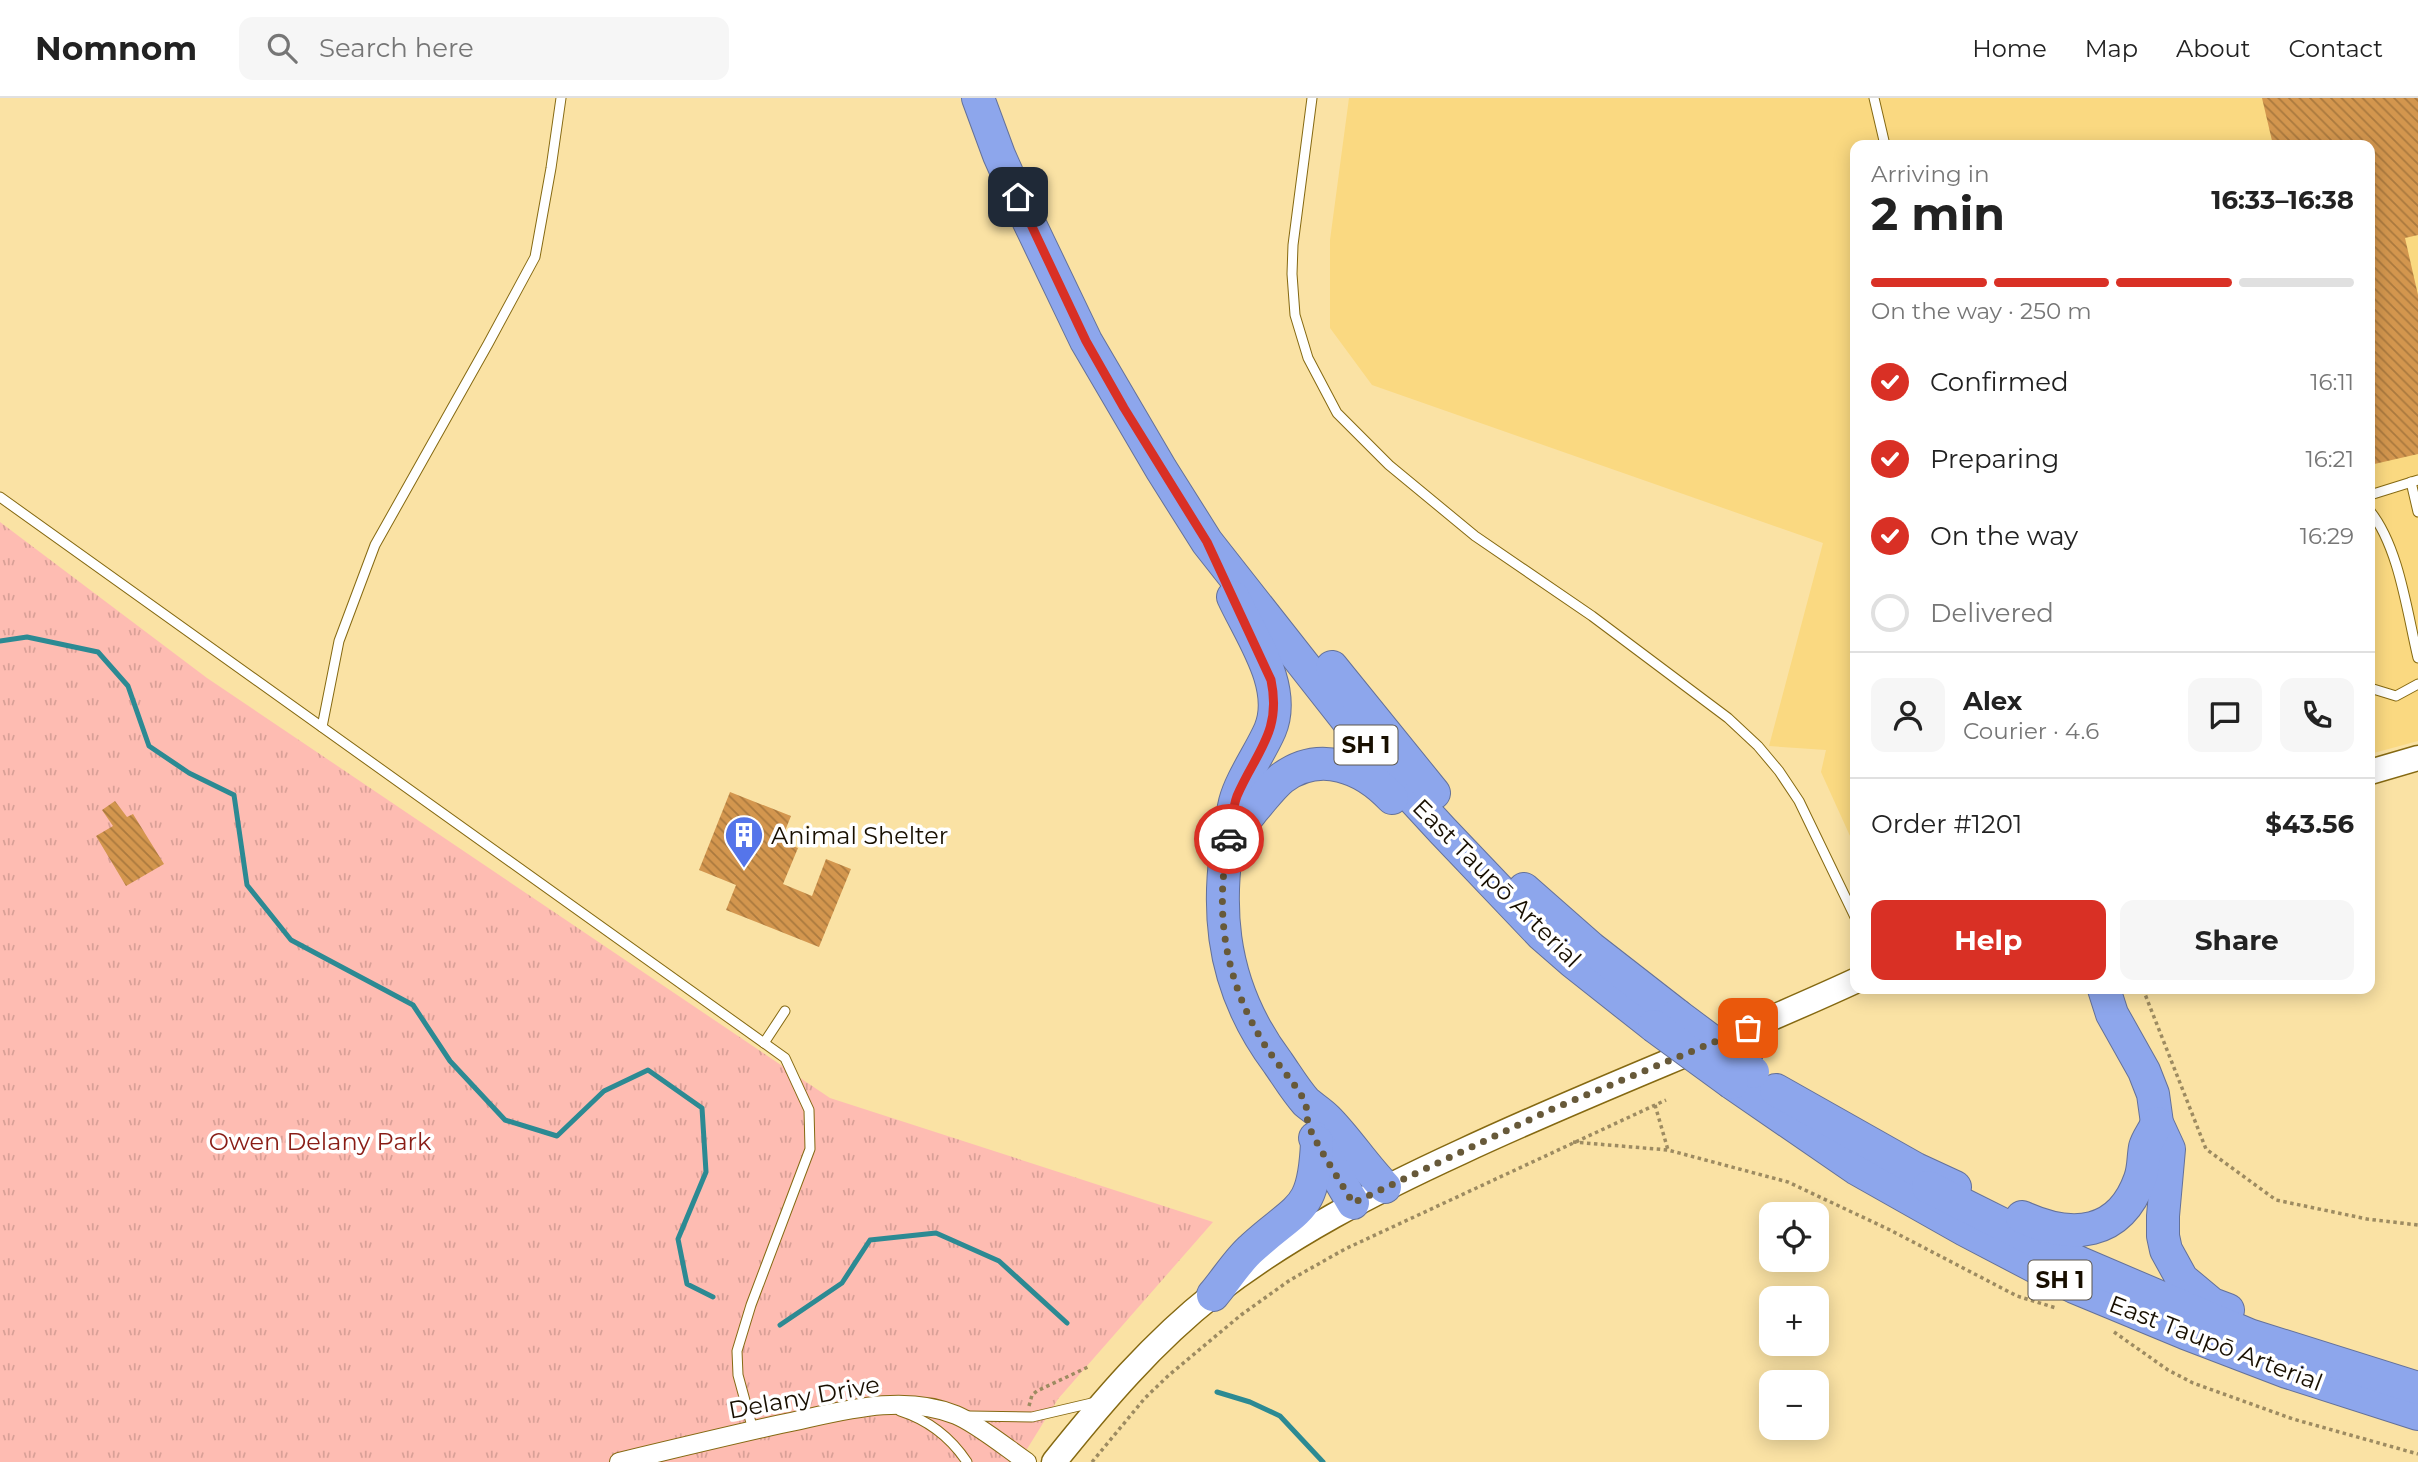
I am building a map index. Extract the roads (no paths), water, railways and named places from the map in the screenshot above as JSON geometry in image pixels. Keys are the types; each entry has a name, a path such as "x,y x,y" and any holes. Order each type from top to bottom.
{"highway":[{"name":"East Taupō Arterial","path":"978,98 999,155 1086,341 1207,542 1384,767 1542,934 1573,962 1666,1021 1754,1082 1902,1174 2080,1263 2249,1335 2418,1387"},
{"name":"East Taupō Arterial","path":"992,98 1058,248 1119,367 1227,539 1497,865 1591,948 1666,1021"},
{"path":"1207,542 1262,658 1275,699 1271,728 1236,799 1223,876 1224,936 1230,968 1252,1023 1269,1052 1305,1101 1327,1119 1385,1187"},
{"path":"1231,833 1280,779 1308,765 1342,765 1359,771 1380,785 1503,912 1542,934"},
{"path":"2108,1001 2144,1071 2153,1094 2157,1123 2169,1149 2163,1236 2166,1250 2182,1279 2212,1304 2418,1387"},
{"name":"East Taupō Arterial","path":"1754,1082 1857,1169 2074,1287 2287,1372 2418,1414"},
{"path":"1754,1082 1916,1169 2033,1223 2056,1229 2078,1231 2099,1228 2116,1217 2130,1202 2144,1168 2145,1147 2157,1123"},
{"path":"1305,1101 1308,1126 1353,1203"},
{"path":"1213,1295 1250,1249 1305,1203 1316,1168 1317,1142"}],"main road":[{"path":"2375,771 2418,758"},
{"path":"1054,1462 1104,1400 1213,1295 1297,1237 1353,1203 1550,1110 1850,983"}],"street":[{"name":"Delany Drive","path":"619,1462 753,1430 856,1408 883,1405 934,1409 956,1415 1027,1462"}],"lane":[{"path":"322,727 339,642 374,545 535,257 561,98"},
{"path":"1312,98 1293,245 1295,315 1308,358 1337,412 1389,465 1475,536 1592,616 1728,718 1758,746 1799,801 1850,907"},
{"path":"1874,98 1884,140"},
{"path":"2375,493 2414,481 2418,512"},
{"path":"0,497 785,1058 809,1110 810,1149 751,1305 737,1351 738,1376 753,1430"},
{"path":"2375,518 2391,550 2418,658"},
{"path":"2375,690 2396,696 2418,684"},
{"path":"764,1043 785,1011"},
{"path":"956,1415 986,1418 1032,1417 1104,1400"},
{"path":"883,1405 908,1413 930,1425 959,1450 967,1462"}],"waterway":[{"path":"0,641 27,637 98,652 128,686 149,746 189,773 234,795 247,885 291,940 413,1005 450,1061 505,1120 557,1136 604,1091 648,1070 702,1108 706,1172 678,1239 687,1284 713,1297"},
{"path":"780,1325 842,1283 870,1240 936,1233 999,1261 1067,1323"},
{"path":"1217,1392 1250,1402 1280,1416 1323,1462"}],"place":[{"name":"Animal Shelter","path":"744,869"}],"park label":[{"name":"Owen Delany Park","path":"320,1141"}]}
